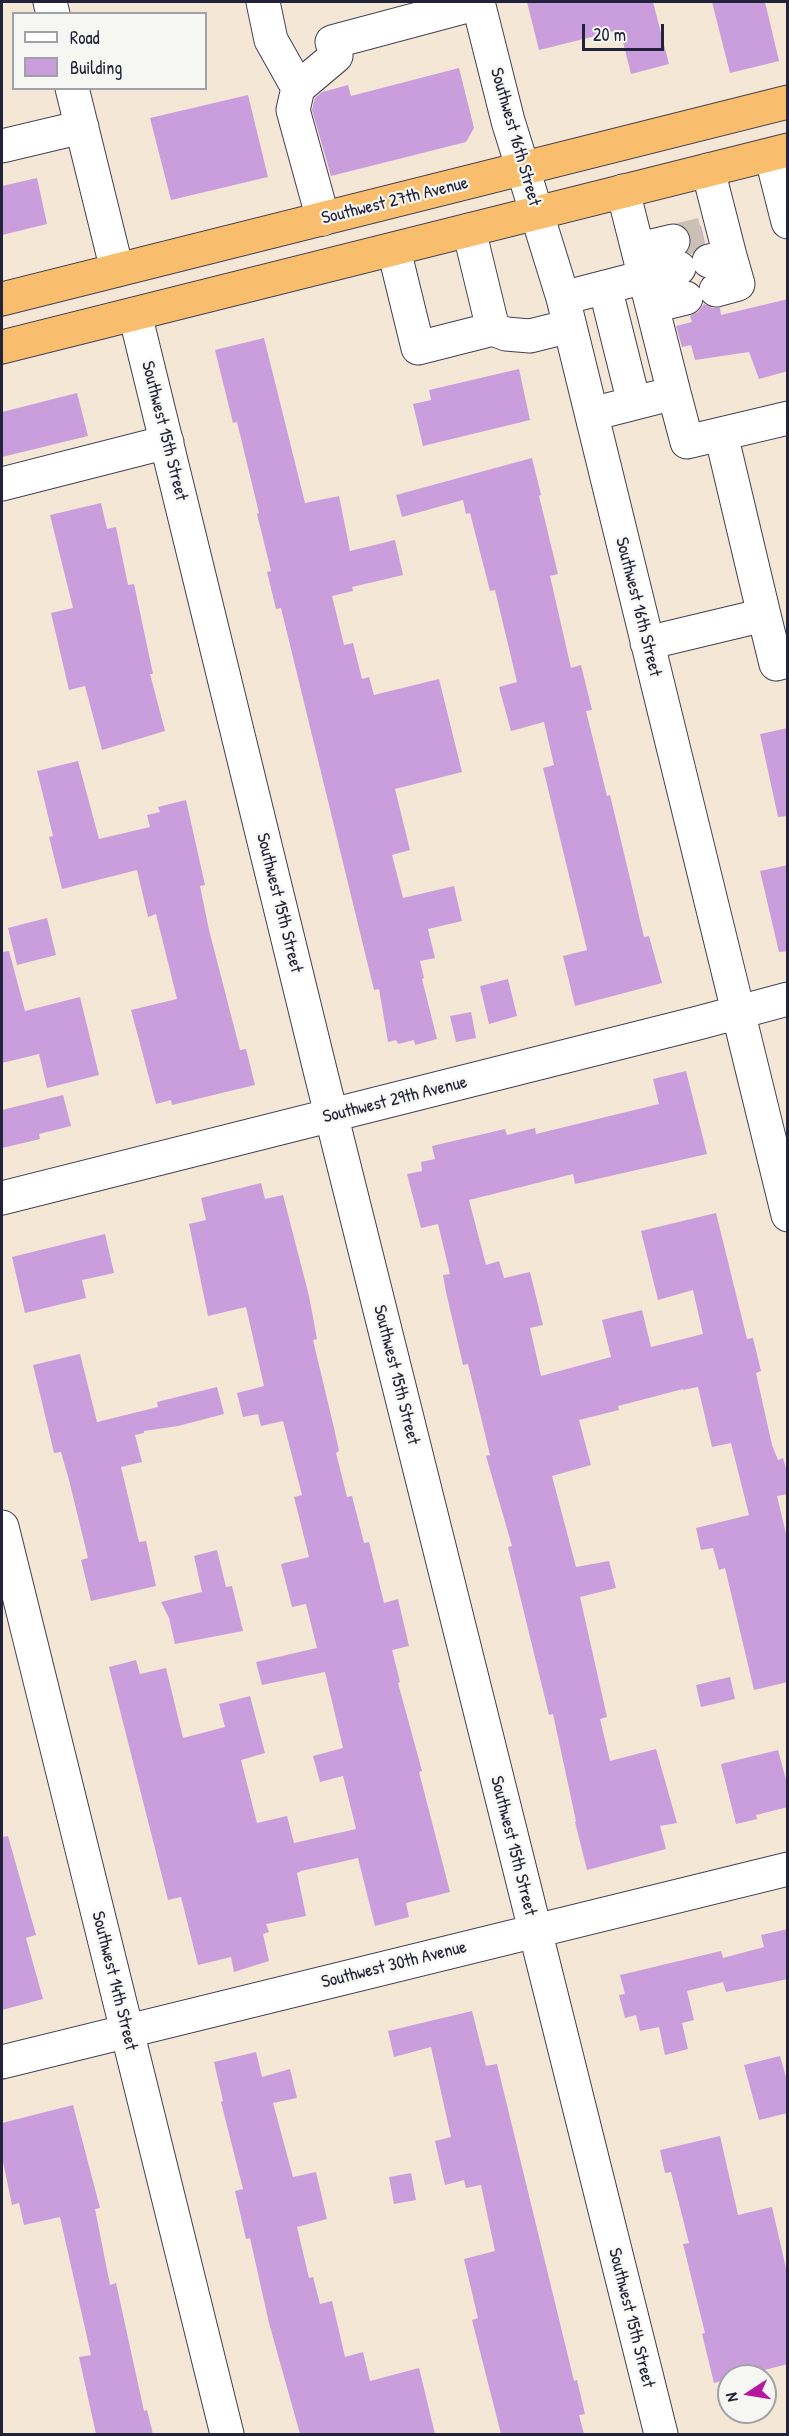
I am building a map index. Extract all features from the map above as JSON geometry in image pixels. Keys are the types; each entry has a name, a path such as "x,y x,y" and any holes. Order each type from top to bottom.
{"highway":[{"name":"Southwest 27th Avenue","path":"2,299 788,102"},
{"path":"2,347 779,152"}],"street":[{"path":"263,2 271,40 297,88 293,110 323,219"},
{"path":"297,88 336,56 332,42 478,2"},
{"name":"Southwest 16th Street","path":"478,2 508,121 538,212 567,312 788,1215"},
{"path":"72,90 117,270"},
{"path":"2,146 82,128"},
{"path":"779,152 788,222"},
{"path":"702,259 708,170"},
{"path":"623,191 687,442 788,418"},
{"path":"469,230 493,329"},
{"path":"394,250 418,348 493,329 506,334 530,336 605,287 702,259"},
{"path":"646,277 702,259"},
{"path":"605,287 634,403"},
{"name":"Southwest 15th Street","path":"135,314 332,1116 661,2434"},
{"path":"592,414 674,393"},
{"path":"721,434 776,664 788,661"},
{"path":"2,484 167,442"},
{"path":"647,643 764,615"},
{"name":"Southwest 29th Avenue","path":"2,1198 788,999"},
{"name":"Southwest 14th Street","path":"2,1527 227,2434"},
{"name":"Southwest 30th Avenue","path":"2,2062 788,1869"}],"building":[{"path":"527,2 653,2 669,64 631,74 620,30 539,50"},
{"path":"712,2 765,2 779,61 730,73"},
{"path":"459,68 474,128 466,142 331,176 312,110 315,98 322,92 348,85 351,96"},
{"path":"248,95 268,177 171,200 150,118"},
{"path":"37,178 47,224 2,235 2,186"},
{"path":"701,226 705,243 697,247 692,254 688,252 691,237 687,229"},
{"path":"788,299 788,371 759,379 749,352 695,360 691,345 682,347 676,326 692,322 690,316 698,312 704,304 712,308 720,308 721,315"},
{"path":"264,338 305,503 339,496 350,551 395,540 403,575 352,587 353,591 332,596 344,645 353,643 362,679 369,677 374,695 439,679 462,772 395,789 410,850 392,855 403,898 454,886 462,921 428,929 435,958 420,961 424,978 422,979 437,1039 415,1045 414,1040 398,1044 396,1040 388,1042 379,989 374,990 281,608 276,609 267,572 271,571 257,514 259,513 237,422 233,423 215,350"},
{"path":"519,369 530,420 423,446 413,404 431,400 429,390"},
{"path":"77,393 88,436 2,457 2,412"},
{"path":"532,458 558,574 550,576 571,668 581,665 592,710 586,711 607,796 610,795 644,937 649,936 662,983 575,1006 563,956 587,950 543,768 554,765 544,722 511,731 499,687 517,682 495,590 490,591 470,513 466,514 463,500 402,517 396,495"},
{"path":"101,503 107,529 116,527 128,585 134,584 153,674 150,674 165,731 102,750 85,686 69,690 51,613 73,608 50,515"},
{"path":"788,728 788,816 778,817 760,734"},
{"path":"78,761 99,839 150,827 147,815 160,812 158,807 186,800 205,885 200,886 209,930 240,1050 246,1049 255,1085 172,1105 171,1100 156,1104 131,1010 177,999 156,914 148,917 137,870 62,889 49,837 53,836 37,771"},
{"path":"788,865 788,951 779,952 760,871"},
{"path":"47,918 56,955 17,965 8,928"},
{"path":"9,951 25,1011 80,997 99,1075 47,1088 39,1054 2,1063 2,952"},
{"path":"508,979 517,1016 489,1024 480,986"},
{"path":"471,1012 476,1038 456,1042 450,1016"},
{"path":"686,1071 707,1154 575,1184 573,1174 469,1200 486,1265 499,1261 504,1278 530,1272 543,1325 530,1328 541,1376 611,1357 602,1320 642,1310 651,1347 703,1334 693,1290 658,1300 641,1231 716,1213 747,1339 753,1338 761,1371 756,1373 772,1445 778,1460 783,1458 788,1475 788,1494 777,1496 788,1542 788,1682 754,1690 725,1568 719,1570 713,1548 701,1550 696,1528 749,1515 731,1443 712,1447 698,1387 618,1406 619,1410 579,1420 591,1465 552,1476 576,1567 609,1561 616,1588 580,1597 607,1717 600,1719 610,1761 656,1749 677,1823 660,1826 666,1849 587,1870 553,1714 549,1715 508,1547 512,1546 486,1456 490,1455 468,1364 463,1365 446,1292 443,1275 450,1274 438,1224 421,1228 407,1174 422,1171 421,1162 435,1159 432,1146 505,1129 507,1135 535,1128 536,1134 659,1104 653,1079"},
{"path":"63,1095 71,1126 39,1134 40,1139 2,1148 2,1110"},
{"path":"261,1183 265,1199 283,1195 309,1296 317,1339 313,1340 339,1451 336,1453 347,1497 352,1496 364,1543 369,1542 384,1603 398,1599 409,1646 392,1650 400,1682 398,1683 422,1771 419,1772 450,1892 406,1903 409,1917 375,1926 358,1858 301,1871 297,1873 306,1916 266,1924 269,1932 263,1934 269,1961 234,1972 231,1957 198,1965 181,1897 168,1900 109,1667 136,1660 140,1674 166,1668 183,1738 225,1727 219,1704 250,1696 265,1753 241,1760 257,1823 287,1816 294,1843 356,1829 343,1776 320,1782 313,1756 343,1748 325,1672 262,1685 256,1662 317,1648 306,1604 292,1607 281,1564 309,1557 294,1497 302,1495 283,1421 261,1426 258,1414 243,1417 237,1393 264,1386 246,1307 208,1316 189,1224 206,1220 201,1198"},
{"path":"105,1234 114,1273 82,1280 86,1298 25,1313 12,1257"},
{"path":"80,1354 97,1422 158,1407 157,1402 217,1387 224,1414 178,1426 144,1431 144,1433 135,1435 142,1462 121,1467 139,1542 146,1541 156,1586 91,1601 81,1560 88,1558 69,1480 61,1452 54,1453 33,1365"},
{"path":"217,1550 226,1587 232,1586 243,1631 175,1644 169,1618 161,1602 202,1592 194,1556"},
{"path":"730,1677 735,1699 701,1707 696,1685"},
{"path":"778,1750 788,1787 788,1807 756,1815 757,1819 736,1824 721,1764"},
{"path":"8,1836 36,1935 26,1938 43,1999 2,2010 2,1837"},
{"path":"788,1929 788,1979 726,1992 723,1982 687,1991 694,2020 682,2023 688,2049 665,2055 659,2027 640,2031 636,2015 625,2018 619,1995 625,1994 620,1975 721,1951 723,1958 764,1947 761,1935"},
{"path":"472,2011 486,2066 497,2064 574,2381 577,2380 585,2414 579,2415 584,2434 501,2434 472,2320 478,2318 464,2259 495,2251 481,2185 466,2188 464,2180 445,2185 435,2141 451,2137 431,2047 394,2057 388,2031"},
{"path":"256,2052 262,2077 290,2069 297,2098 273,2103 293,2177 316,2172 327,2219 297,2227 309,2278 313,2277 320,2304 332,2301 345,2357 363,2352 370,2381 419,2368 435,2434 300,2434 269,2323 250,2238 246,2239 235,2191 243,2189 221,2102 223,2101 214,2062"},
{"path":"780,2056 788,2084 788,2113 759,2120 744,2065"},
{"path":"73,2105 100,2208 95,2209 110,2285 116,2283 144,2411 147,2410 153,2434 96,2434 79,2357 91,2355 60,2217 24,2225 19,2203 12,2205 2,2157 2,2123"},
{"path":"720,2136 738,2215 772,2207 788,2277 788,2364 777,2367 777,2364 717,2364 717,2382 714,2383 702,2334 705,2333 683,2244 689,2243 671,2172 665,2173 660,2150"},
{"path":"411,2173 416,2200 394,2204 389,2177"}],"tunnel":[{"path":"673,241 702,234"}]}
